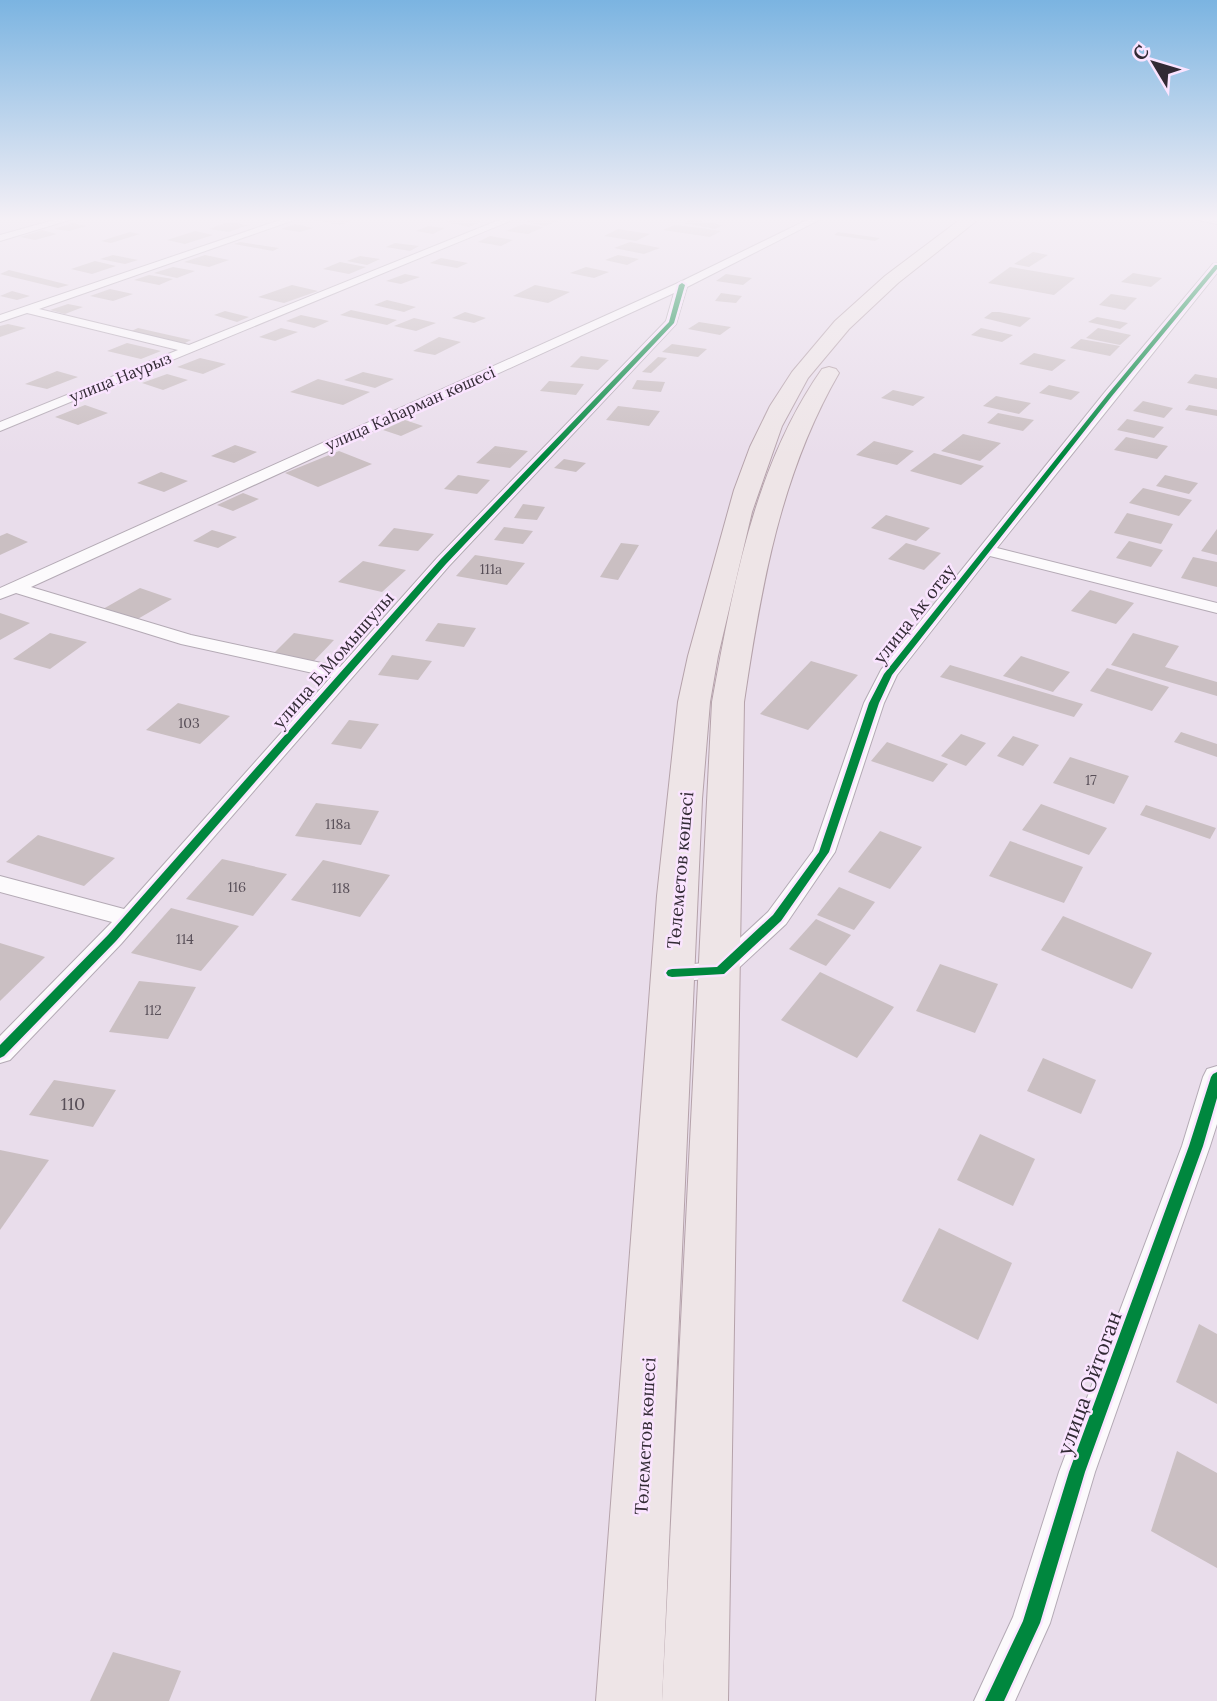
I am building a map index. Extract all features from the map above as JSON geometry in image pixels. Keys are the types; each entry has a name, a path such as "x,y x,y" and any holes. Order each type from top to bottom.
{"main road":[{"name":"Төлеметов көшесі","path":"629,1701 672,973 695,698 732,536 767,435 798,379 870,297"},
{"path":"695,1701 728,702 746,603 776,488 808,409 848,346 893,297"}],"street":[{"path":"0,319 63,297"},
{"name":"улица Наурыз","path":"0,427 316,297"},
{"name":"улица Каһарман көшесі","path":"7,590 655,297"},
{"name":"улица Б.Момышулы","path":"0,1053 129,918 443,562 672,322 679,297"},
{"name":"улица Ак отау","path":"720,971 777,918 824,852 874,703 888,674 1191,297"},
{"path":"0,303 189,349"},
{"path":"986,550 1217,608"},
{"path":"7,590 187,640 344,674"},
{"path":"0,884 129,918"},
{"path":"672,973 720,971"},
{"name":"улица Ойтоган","path":"994,1701 1031,1623 1077,1472 1196,1146 1217,1077"}],"building":[{"path":"96,297 123,297 113,301"},
{"path":"260,297 300,297 284,303"},
{"path":"520,297 559,297 548,303"},
{"path":"718,297 741,297 736,303 715,301"},
{"path":"1107,297 1137,298 1125,310 1099,305"},
{"path":"387,300 416,307 404,312 374,305"},
{"path":"68,304 83,307 65,314 50,310"},
{"path":"351,310 397,320 387,325 340,315"},
{"path":"225,311 249,317 237,322 214,315"},
{"path":"465,312 486,318 474,323 452,318"},
{"path":"992,312 1031,318 1020,327 984,318"},
{"path":"301,315 329,321 314,328 286,321"},
{"path":"1097,317 1128,323 1120,329 1088,322"},
{"path":"414,318 436,323 416,331 394,326"},
{"path":"699,322 731,327 720,335 688,329"},
{"path":"8,324 26,328 0,337 0,326"},
{"path":"138,328 191,340 181,345 127,333"},
{"path":"281,328 298,332 275,341 259,337"},
{"path":"981,328 1013,335 1002,342 971,335"},
{"path":"1098,328 1131,335 1120,345 1086,338"},
{"path":"439,337 461,342 435,355 413,351"},
{"path":"1081,339 1120,346 1110,356 1070,348"},
{"path":"127,343 161,351 141,359 107,351"},
{"path":"672,344 707,349 698,357 662,352"},
{"path":"1034,353 1066,360 1052,371 1019,364"},
{"path":"581,356 609,360 598,370 570,367"},
{"path":"658,357 667,358 651,373 642,372"},
{"path":"200,358 226,364 203,374 177,367"},
{"path":"57,371 78,377 47,389 25,384"},
{"path":"363,372 394,379 375,388 344,380"},
{"path":"167,374 188,380 163,390 142,383"},
{"path":"1195,374 1217,378 1217,389 1187,383"},
{"path":"318,379 370,392 343,405 290,392"},
{"path":"637,380 665,382 661,392 632,389"},
{"path":"549,381 584,384 576,395 540,391"},
{"path":"1049,385 1080,392 1071,400 1039,393"},
{"path":"893,390 925,397 913,406 881,398"},
{"path":"996,396 1031,403 1019,414 983,406"},
{"path":"1143,401 1173,408 1164,418 1133,411"},
{"path":"85,405 108,413 78,425 55,417"},
{"path":"1189,405 1217,410 1217,416 1185,410"},
{"path":"618,406 660,411 649,426 606,420"},
{"path":"998,413 1034,420 1023,431 987,423"},
{"path":"1127,419 1164,427 1154,438 1117,430"},
{"path":"405,420 423,426 401,436 383,430"},
{"path":"963,434 1001,443 980,461 941,451"},
{"path":"1126,437 1168,446 1157,459 1114,450"},
{"path":"874,441 914,451 897,465 856,455"},
{"path":"235,445 257,452 234,463 211,456"},
{"path":"495,446 528,451 510,468 476,463"},
{"path":"339,451 372,464 318,487 285,473"},
{"path":"934,453 984,466 961,485 910,471"},
{"path":"564,459 586,463 576,472 554,468"},
{"path":"161,472 188,481 164,492 137,483"},
{"path":"458,475 490,480 477,494 444,489"},
{"path":"1165,475 1198,483 1189,494 1156,486"},
{"path":"1143,488 1192,500 1179,516 1129,503"},
{"path":"243,493 259,499 233,511 217,505"},
{"path":"523,504 545,507 537,520 514,518"},
{"path":"1127,513 1173,524 1161,544 1114,533"},
{"path":"886,515 930,528 916,541 871,528"},
{"path":"504,527 533,531 523,544 494,540"},
{"path":"394,528 434,534 418,551 378,546"},
{"path":"1217,529 1217,555 1201,551"},
{"path":"212,530 237,537 218,548 193,541"},
{"path":"7,533 28,542 0,555 0,536"},
{"path":"1129,541 1163,550 1151,567 1116,558"},
{"path":"621,543 639,545 618,580 600,577"},
{"path":"906,543 941,553 924,570 888,559"},
{"path":"475,555 525,563 507,585 456,576"},
{"path":"1193,557 1217,562 1217,587 1181,578"},
{"path":"363,561 406,570 382,592 338,582"},
{"path":"140,588 172,599 136,620 103,609"},
{"path":"1090,590 1134,603 1116,624 1071,611"},
{"path":"0,613 30,623 0,640"},
{"path":"438,623 476,628 464,647 425,641"},
{"path":"50,633 87,642 50,669 13,659"},
{"path":"294,633 334,640 312,663 272,655"},
{"path":"1133,633 1179,646 1165,667 1217,682 1217,696 1111,665"},
{"path":"392,655 432,661 418,680 378,675"},
{"path":"1021,656 1070,672 1053,692 1003,676"},
{"path":"811,661 858,675 808,730 760,714"},
{"path":"950,665 1083,704 1074,717 940,677"},
{"path":"1107,668 1169,687 1152,711 1090,691"},
{"path":"178,703 230,716 200,744 146,730"},
{"path":"349,720 379,724 361,749 331,744"},
{"path":"1181,732 1217,744 1217,757 1174,742"},
{"path":"961,734 986,743 966,766 941,756"},
{"path":"1013,736 1039,745 1023,766 997,756"},
{"path":"887,742 948,764 933,782 871,761"},
{"path":"1070,757 1129,776 1114,804 1053,783"},
{"path":"316,803 379,811 361,845 295,836"},
{"path":"1041,804 1107,828 1089,855 1022,830"},
{"path":"1146,805 1216,828 1210,839 1140,815"},
{"path":"880,831 922,847 890,889 848,872"},
{"path":"38,835 115,858 84,886 6,862"},
{"path":"1010,841 1083,867 1064,903 989,876"},
{"path":"222,859 287,874 253,916 186,899"},
{"path":"323,860 390,875 360,917 291,900"},
{"path":"839,887 875,902 854,930 817,915"},
{"path":"171,908 239,926 201,971 131,953"},
{"path":"1063,916 1152,953 1132,989 1041,950"},
{"path":"816,919 851,935 826,966 789,949"},
{"path":"0,943 45,957 0,1001"},
{"path":"940,964 998,984 975,1033 916,1011"},
{"path":"820,972 894,1007 857,1058 781,1020"},
{"path":"139,981 196,987 168,1039 109,1032"},
{"path":"1043,1058 1096,1080 1081,1114 1027,1091"},
{"path":"54,1080 116,1090 93,1127 29,1115"},
{"path":"980,1134 1035,1159 1013,1206 957,1180"},
{"path":"0,1150 49,1160 0,1230"},
{"path":"939,1228 1012,1263 978,1340 902,1301"},
{"path":"1199,1324 1217,1334 1217,1404 1176,1382"},
{"path":"1177,1451 1217,1473 1217,1568 1151,1531"},
{"path":"113,1652 181,1671 169,1701 90,1701"}],"cycle path":[{"path":"0,1053 112,938 443,562 672,322 679,297"},
{"path":"672,973 720,971 777,918 824,852 874,703 888,674 1191,297"},
{"path":"994,1701 1031,1623 1077,1472 1196,1146 1217,1077"}]}
